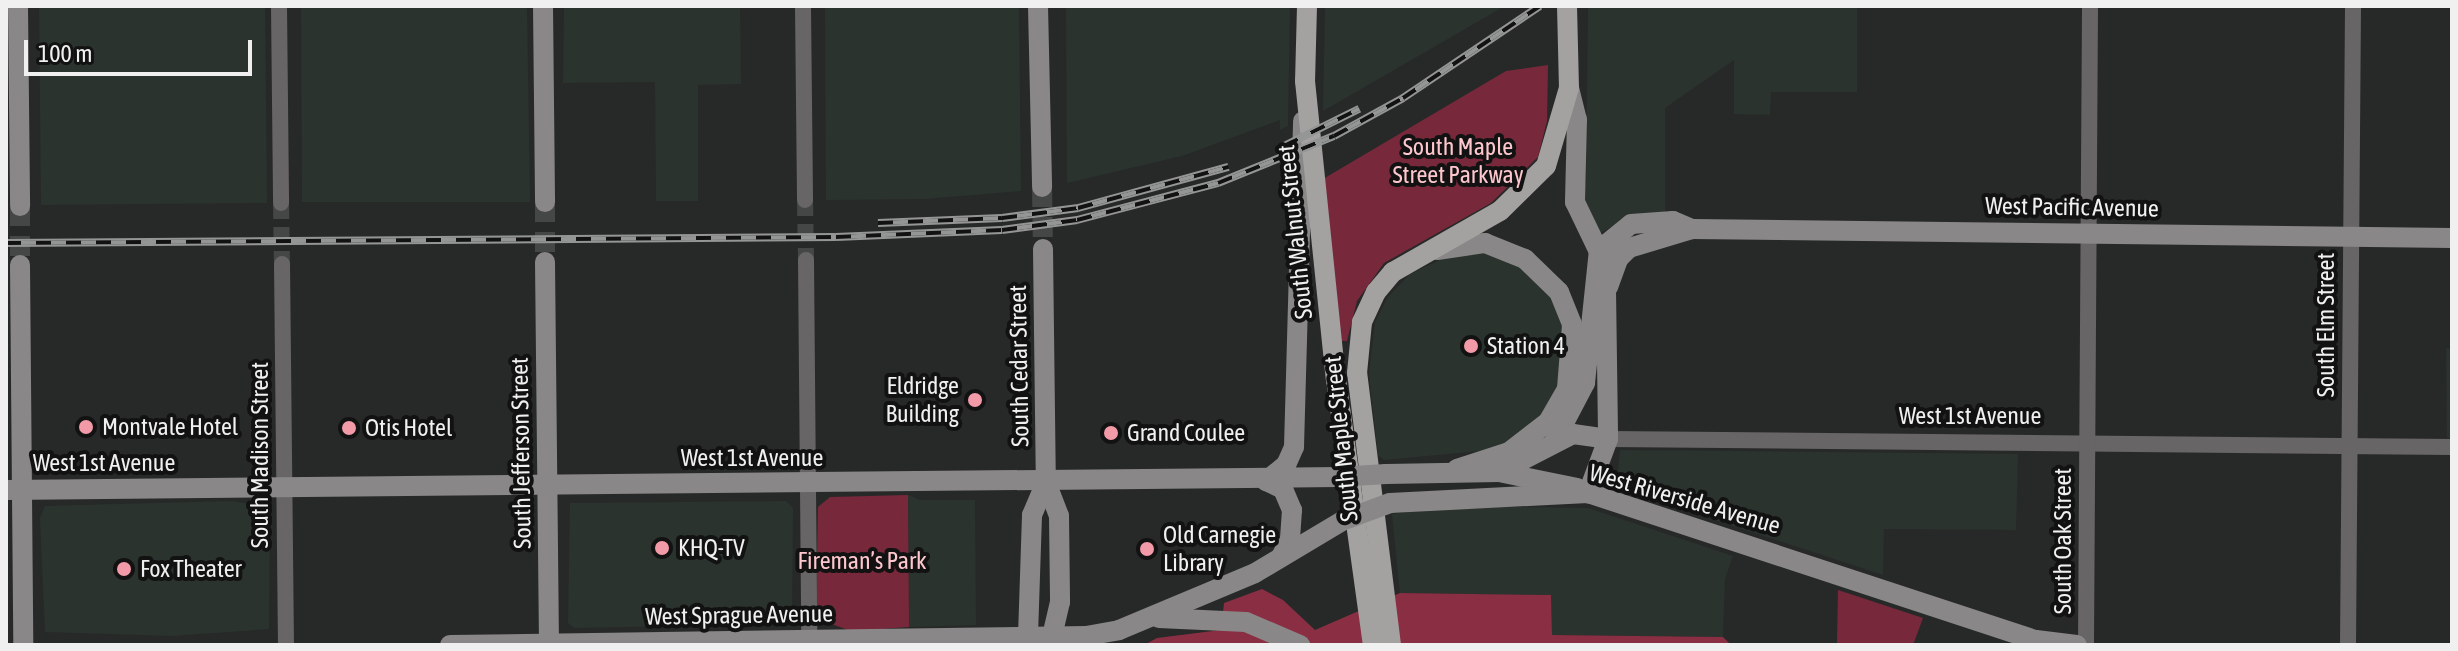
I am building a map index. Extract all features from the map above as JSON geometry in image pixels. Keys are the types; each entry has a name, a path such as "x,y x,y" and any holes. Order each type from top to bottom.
{"main road":[{"path":"18,6 20,206"},
{"path":"543,6 545,202"},
{"path":"1038,6 1042,187"},
{"name":"South Walnut Street","path":"1307,6 1305,81 1336,379 1375,594"},
{"name":"South Maple Street","path":"1567,6 1569,88 1577,119 1575,202 1599,250 1606,290 1608,439 1588,493"},
{"path":"1280,558 1290,540 1292,510 1283,489 1266,481 1286,465 1294,447 1296,237 1305,81"},
{"name":"South Maple Street","path":"1375,594 1357,373 1358,336 1383,282 1422,254 1500,211 1530,186 1546,166 1569,88"},
{"name":"West Pacific Avenue","path":"1599,250 1631,224 1673,221 1692,229"},
{"name":"West Pacific Avenue","path":"1606,290 1618,259 1629,248 1692,229 2452,238"},
{"path":"1422,254 1471,243 1501,246 1543,273 1559,292 1572,325 1567,389 1548,422 1509,452 1457,469"},
{"name":"South Cedar Street","path":"1043,249 1046,482 1059,516 1060,602 1052,641"},
{"path":"1554,442 1585,383 1599,250"},
{"name":"South Jefferson Street","path":"545,262 549,645"},
{"path":"20,265 14,490 23,645"},
{"name":"West 1st Avenue","path":"1499,472 1554,442 1586,433 1608,439"},
{"name":"West 1st Avenue","path":"14,490 1266,481 1457,469 1556,481 1588,493"},
{"name":"South Cedar Street","path":"1026,640 1032,515 1046,482"},
{"name":"West Riverside Avenue","path":"1026,640 1052,641 1097,634 1151,618 1280,558 1344,520 1390,503 1588,493 2036,640 2077,645"},
{"path":"1373,645 1375,594"},
{"path":"1375,594 1391,645"},
{"path":"1151,618 1226,619 1277,632 1300,645"},
{"name":"West Sprague Avenue","path":"450,645 1026,640"}],"street":[{"path":"279,6 281,203"},
{"path":"803,6 805,200"},
{"name":"South Oak Street","path":"2086,645 2091,233 2090,6"},
{"name":"South Elm Street","path":"2348,645 2353,6"},
{"path":"806,260 809,641"},
{"name":"South Madison Street","path":"282,264 286,645"},
{"name":"West 1st Avenue","path":"1608,439 2452,447"}],"shaded area":[{"path":"39,6 265,6 267,203 41,205"},
{"path":"301,6 527,6 530,202 302,202"},
{"path":"564,6 740,6 741,84 698,85 698,201 656,201 655,82 563,83"},
{"path":"825,6 1019,6 1021,191 925,199 826,200"},
{"path":"1066,6 1290,6 1288,126 1280,130 1280,120 1182,156 1067,183"},
{"path":"1325,6 1505,6 1323,111"},
{"path":"1588,6 1857,6 1857,92 1771,92 1770,115 1734,114 1734,60 1665,108 1665,212 1626,219 1600,233 1581,194 1586,182"},
{"path":"1480,250 1513,258 1555,297 1570,359 1540,425 1492,450 1384,460 1378,455 1369,374 1375,322 1388,297 1410,274 1451,255"},
{"path":"2446,348 2452,349 2452,438 2447,438"},
{"path":"1620,450 2018,454 2016,530 1884,529 1883,575 1621,489 1617,482"},
{"path":"908,495 920,500 975,500 976,625 909,627"},
{"path":"231,501 265,506 270,512 269,629 172,636 45,632 40,518 45,506"},
{"name":"KHQ-TV","path":"786,501 793,508 792,624 574,628 568,623 570,503"},
{"path":"1461,506 1588,508 1733,556 1725,579 1723,637 1552,635 1551,595 1400,593 1392,514"},
{"path":"1262,589 1283,600 1315,630 1400,593 1551,595 1552,635 1723,637 1731,645 1144,645 1157,638 1221,630 1224,603"}],"green space":[{"name":"South Maple Street Parkway","path":"1548,65 1547,121 1538,157 1491,203 1384,263 1357,301 1347,341 1341,341 1323,179 1506,71"},
{"name":"Fireman’s Park","path":"908,495 909,627 851,631 823,621 816,606 818,507 830,497"},
{"path":"1838,590 1923,618 1913,645 1837,645"}],"tunnel":[{"path":"1042,187 1043,249"},
{"path":"805,200 806,260"},
{"path":"545,202 545,262"},
{"path":"281,203 282,264"},
{"path":"20,206 20,265"}],"railway":[{"path":"6,243 836,237 1002,230 1077,220 1218,183 1334,136 1403,98 1540,6"},
{"path":"1284,146 1359,109"},
{"path":"878,223 1002,218 1078,208 1228,167"}],"place":[{"name":"Station 4","path":"1471,346"},
{"name":"Eldridge Building","path":"975,400"},
{"name":"Montvale Hotel","path":"86,427"},
{"name":"Otis Hotel","path":"349,428"},
{"name":"Grand Coulee","path":"1111,433"},
{"name":"KHQ-TV","path":"662,548"},
{"name":"Old Carnegie Library","path":"1147,549"},
{"name":"Fox Theater","path":"124,569"}]}
